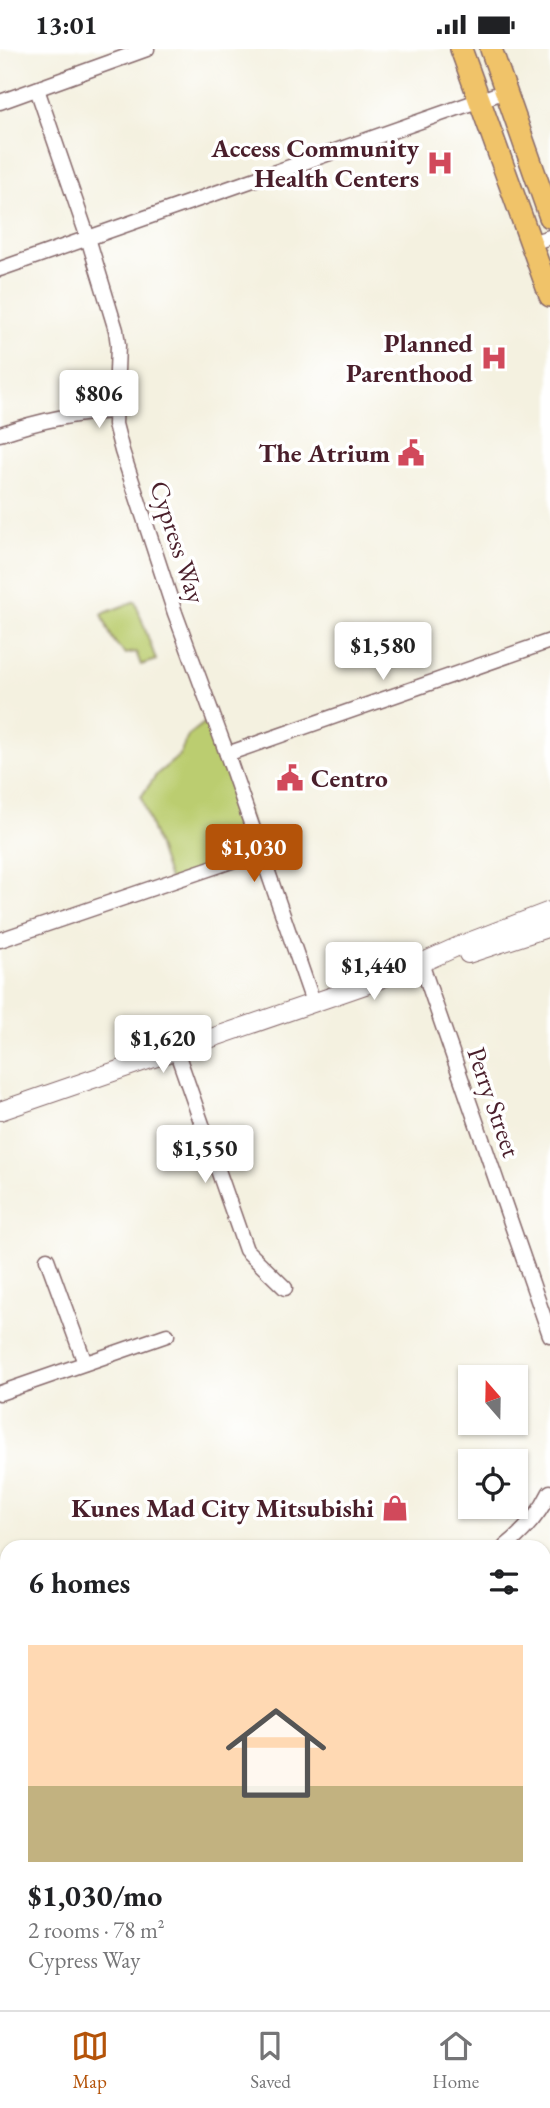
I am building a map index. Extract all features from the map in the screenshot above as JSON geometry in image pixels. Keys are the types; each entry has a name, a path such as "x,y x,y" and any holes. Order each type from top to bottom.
{"main road":[{"path":"461,49 540,240 550,296"},
{"path":"491,49 550,216"}],"street":[{"path":"0,102 147,49"},
{"name":"Cypress Way","path":"37,89 116,330 118,345 114,411 122,451 167,588 313,1002"},
{"path":"0,269 506,91"},
{"path":"0,435 47,419 114,411"},
{"path":"227,754 550,641"},
{"path":"0,940 261,851"},
{"path":"0,1111 421,964 461,944 550,911"},
{"path":"421,964 455,958 550,927"},
{"name":"Perry Street","path":"421,964 550,1335"},
{"path":"176,1050 246,1250 285,1288"},
{"path":"47,1259 85,1363"},
{"path":"0,1393 167,1335"},
{"path":"514,1540 526,1530 542,1509 550,1492"}],"green space":[{"path":"135,601 156,660 141,665 136,652 126,654 117,645 102,614"},
{"path":"213,716 261,851 170,882 141,797 157,774 179,756 188,736"}],"place":[{"name":"Access Community Health Centers","path":"440,163"},
{"name":"Planned Parenthood","path":"494,358"},
{"name":"The Atrium","path":"411,453"},
{"name":"Centro","path":"290,778"},
{"name":"Kunes Mad City Mitsubishi","path":"395,1508"}]}
